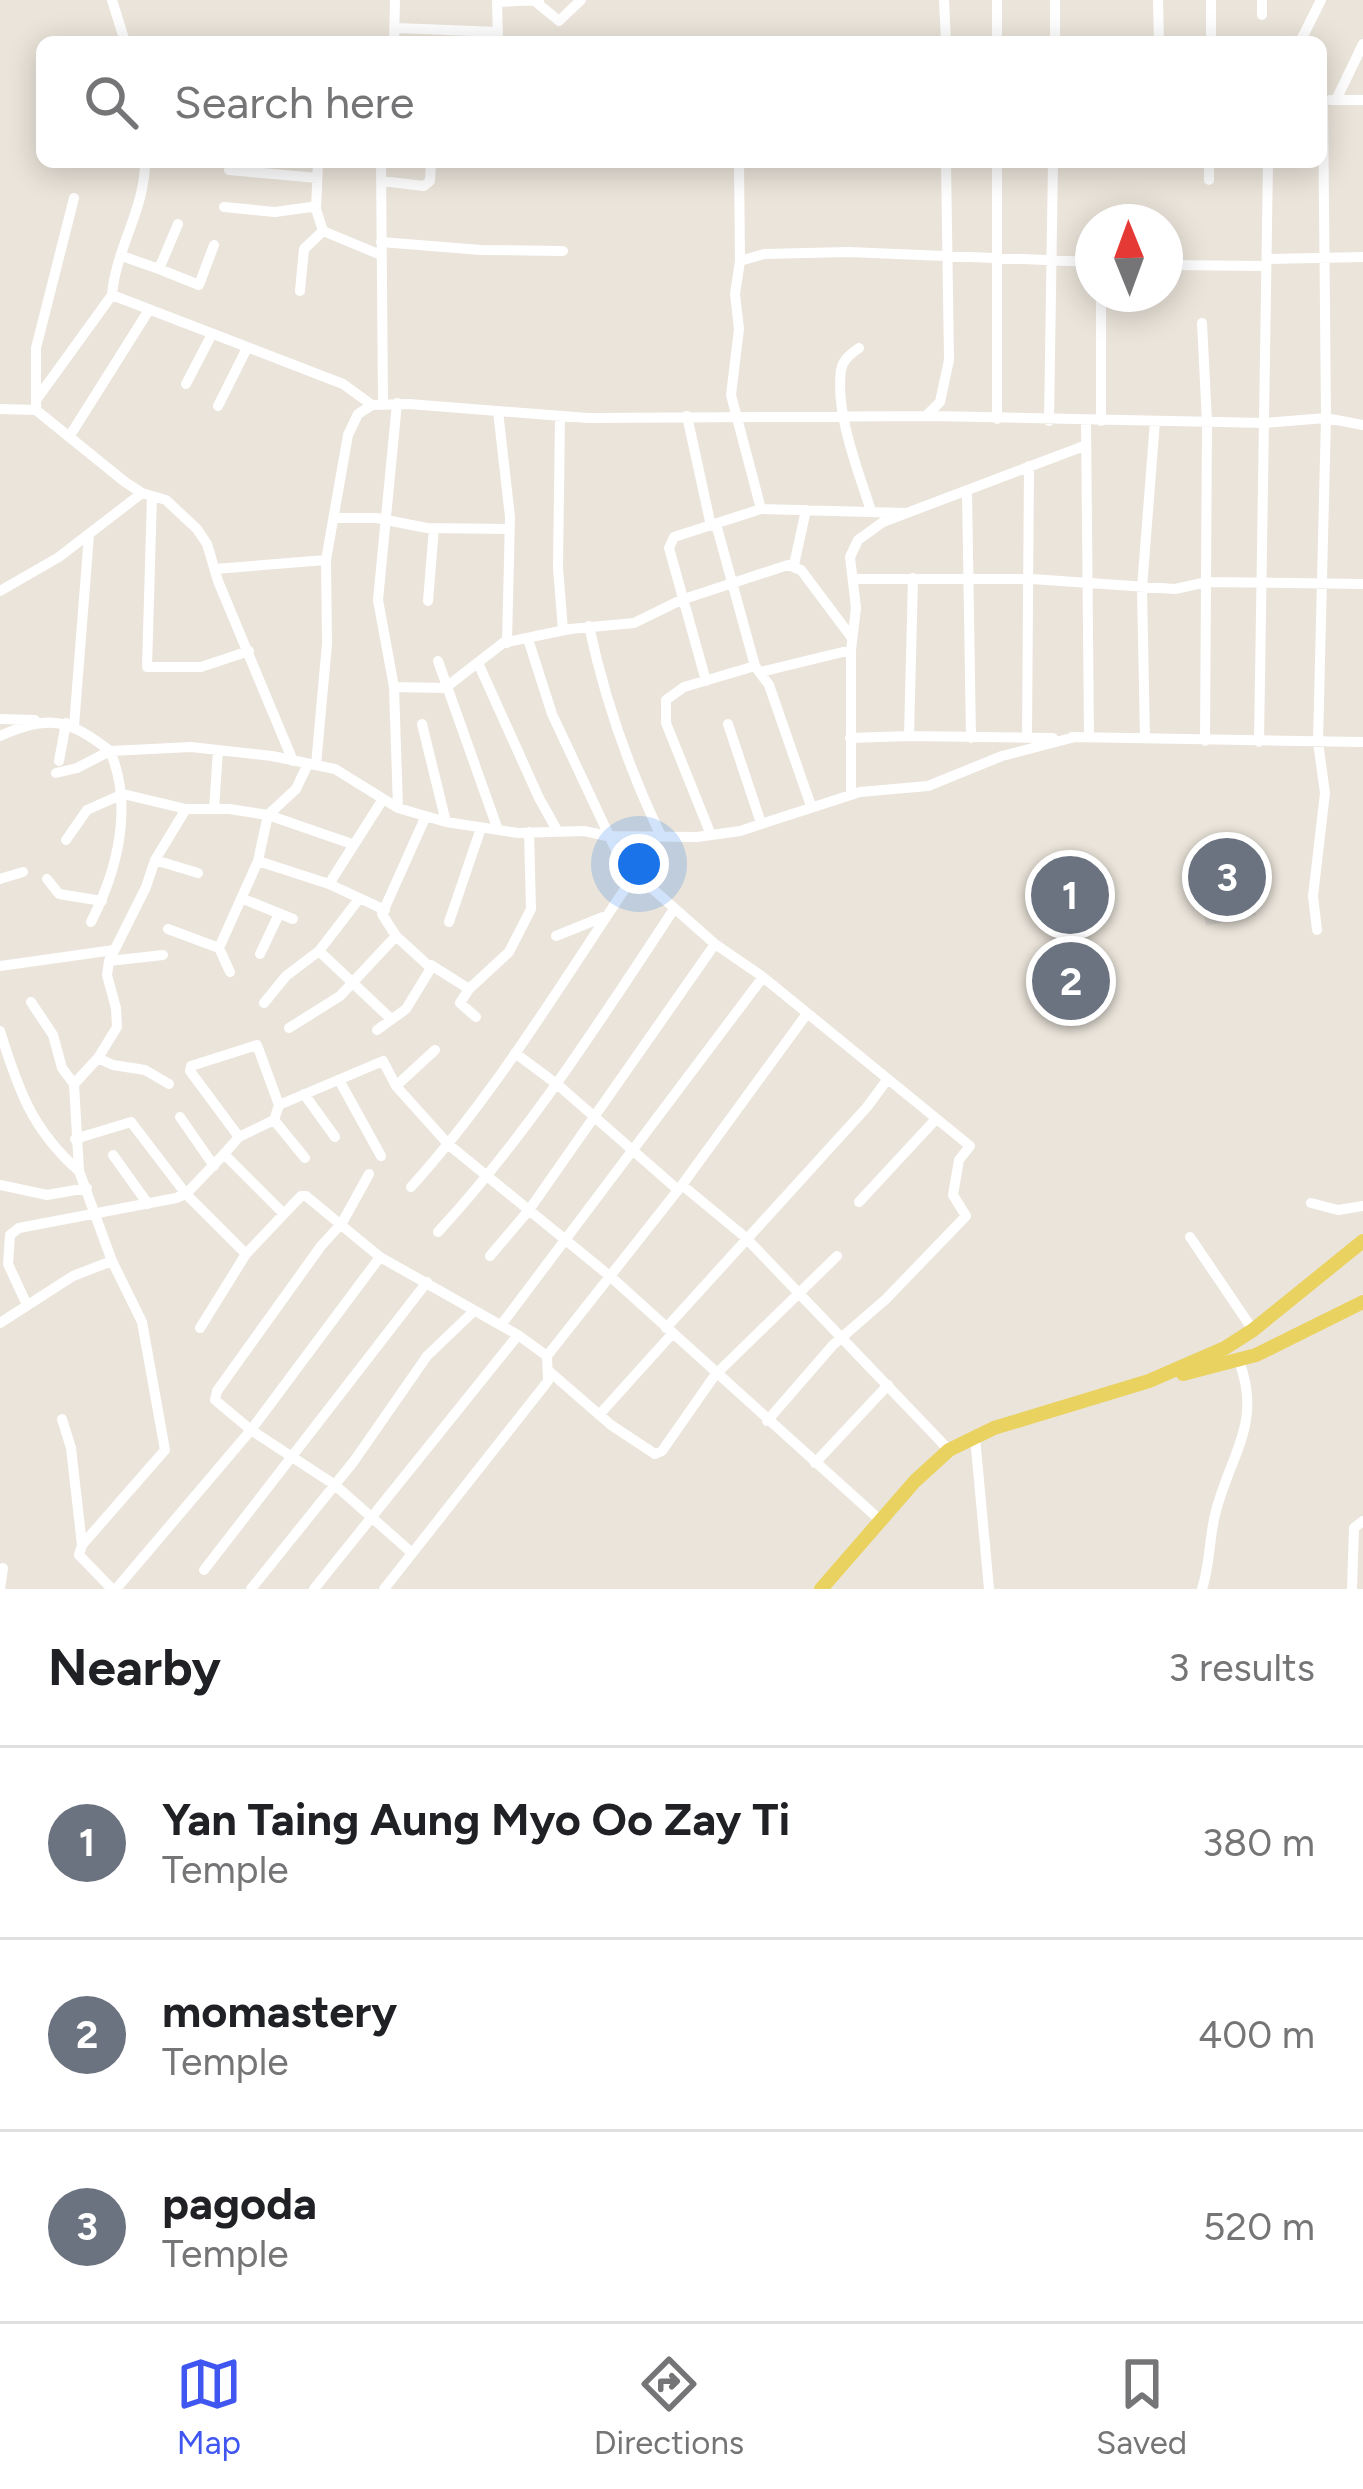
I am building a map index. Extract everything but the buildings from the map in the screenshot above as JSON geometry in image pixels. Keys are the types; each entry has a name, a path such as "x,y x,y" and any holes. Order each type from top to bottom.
{"main road":[{"path":"1149,1382 1253,1330 1363,1241"},
{"path":"821,1589 929,1466 949,1450 975,1437 1149,1382 1239,1361 1363,1302"}],"street":[{"path":"394,0 395,36"},
{"path":"498,36 497,1 537,1 559,21 581,0"},
{"path":"944,0 946,36"},
{"path":"997,0 997,36"},
{"path":"1055,0 1055,36"},
{"path":"1158,0 1159,36"},
{"path":"1211,0 1211,36"},
{"path":"1262,0 1262,15"},
{"path":"1303,36 1321,0"},
{"path":"115,1 124,36"},
{"path":"397,28 487,36"},
{"path":"1327,100 1363,44"},
{"path":"1327,100 1363,100"},
{"path":"35,406 112,295 129,224 142,203 145,168"},
{"path":"318,168 316,209 322,231"},
{"path":"377,404 381,168"},
{"path":"381,181 424,186 430,182 431,168"},
{"path":"740,168 740,261 735,294 740,328 731,379 761,508"},
{"path":"926,416 946,387 946,168"},
{"path":"997,168 997,419"},
{"path":"1049,421 1053,168"},
{"path":"1209,168 1209,180"},
{"path":"1259,742 1268,168"},
{"path":"1316,931 1313,896 1325,793 1318,742 1326,418 1325,168"},
{"path":"229,170 317,178"},
{"path":"35,406 36,348 74,198"},
{"path":"224,207 275,212 316,209"},
{"path":"159,269 178,224"},
{"path":"322,231 381,248 563,251"},
{"path":"300,291 304,249 322,231"},
{"path":"122,256 199,285 214,245"},
{"path":"740,261 764,254 1075,261"},
{"path":"1183,264 1363,257"},
{"path":"112,295 343,384 377,404"},
{"path":"69,437 148,310"},
{"path":"1101,312 1101,421"},
{"path":"1202,323 1207,422 1205,741"},
{"path":"186,384 212,334"},
{"path":"218,406 247,348"},
{"path":"859,348 846,358 842,369 845,416 871,511"},
{"path":"219,947 258,861 268,815 296,789 311,765 327,644 326,560 348,435 358,414 377,404 560,416 926,416 1265,423 1326,418 1363,425"},
{"path":"398,404 378,600 394,687 398,808"},
{"path":"0,409 35,406 147,495 166,500 197,529 293,761"},
{"path":"498,411 509,529 507,643"},
{"path":"560,416 558,568 563,630"},
{"path":"687,416 730,584 812,806"},
{"path":"1082,737 1086,421"},
{"path":"1145,739 1142,588 1155,422"},
{"path":"851,795 854,579 850,556 858,540 883,522 1084,446"},
{"path":"1028,738 1029,466"},
{"path":"967,491 970,738"},
{"path":"0,591 147,495"},
{"path":"147,495 147,667 201,667 249,651"},
{"path":"706,681 669,542 761,508 908,513"},
{"path":"806,510 794,565 851,644"},
{"path":"335,518 434,528 509,529"},
{"path":"428,601 434,528"},
{"path":"89,535 70,725 57,767 76,768 110,751 191,747 335,770 398,808 481,828 607,836 711,835 851,795 928,785 1002,756 1082,737"},
{"path":"215,569 326,560"},
{"path":"394,687 445,688 507,643 563,630 634,622 681,600 794,565"},
{"path":"854,579 968,577 1175,589 1207,582 1363,584"},
{"path":"909,736 913,578"},
{"path":"589,626 626,762 661,836"},
{"path":"528,638 552,714 620,861 715,944 763,977 970,1146 959,1160 953,1195 966,1216 842,1337 767,1421"},
{"path":"711,835 665,713 666,700 706,681 851,644"},
{"path":"438,661 498,830"},
{"path":"479,665 558,832"},
{"path":"0,719 70,725 110,751 123,794 113,880 92,922"},
{"path":"0,736 50,722"},
{"path":"422,724 446,822"},
{"path":"728,724 761,824"},
{"path":"850,738 1363,742"},
{"path":"214,809 218,750"},
{"path":"66,840 87,811 123,794 185,808 268,815 352,844"},
{"path":"329,884 382,799"},
{"path":"74,1084 117,1027 107,975 112,955 155,860 185,808"},
{"path":"425,818 383,921 431,965 469,989"},
{"path":"449,922 481,828"},
{"path":"476,1017 460,1003 509,952 531,909 529,832"},
{"path":"155,860 197,873"},
{"path":"258,861 329,884 385,910"},
{"path":"0,879 23,872"},
{"path":"411,1187 449,1145 515,1053 635,874"},
{"path":"47,879 59,894 102,901"},
{"path":"241,898 293,919"},
{"path":"264,1003 286,976 319,951 359,899"},
{"path":"438,1232 558,1085 674,909"},
{"path":"260,954 279,914"},
{"path":"556,936 607,916"},
{"path":"168,929 219,947 230,972"},
{"path":"290,1028 314,1016 355,983 396,936"},
{"path":"490,1256 529,1210 715,944"},
{"path":"319,951 391,1019"},
{"path":"0,966 163,955"},
{"path":"377,1030 406,1009 431,965"},
{"path":"501,1325 763,977"},
{"path":"31,1002 53,1035 62,1069 74,1084 80,1171 112,1261 142,1322 164,1450 82,1545"},
{"path":"547,1356 806,1015"},
{"path":"1,1036 28,1112 53,1148 80,1171"},
{"path":"27,1305 8,1264 10,1235 19,1228 186,1194 239,1137 274,1120 279,1105 257,1045 191,1066 190,1071 239,1137"},
{"path":"395,1086 435,1050"},
{"path":"515,1053 746,1237 949,1450"},
{"path":"98,1058 145,1070 169,1084"},
{"path":"279,1105 383,1061 395,1086 449,1145 610,1277 880,1520"},
{"path":"339,1080 381,1156"},
{"path":"599,1415 746,1237 867,1107 886,1080"},
{"path":"304,1094 335,1137"},
{"path":"180,1117 214,1166"},
{"path":"859,1202 936,1119"},
{"path":"274,1120 305,1158"},
{"path":"75,1139 131,1122 186,1194 246,1254"},
{"path":"224,1154 284,1214"},
{"path":"113,1155 148,1204"},
{"path":"370,1174 342,1223 217,1391 217,1405 335,1485 412,1552"},
{"path":"0,1185 46,1195 87,1188"},
{"path":"200,1328 246,1254 306,1196 380,1257 547,1356 548,1381 384,1589"},
{"path":"1311,1203 1338,1210 1363,1206"},
{"path":"1190,1237 1253,1330"},
{"path":"550,1372 599,1415 655,1454 662,1451 715,1375 837,1256"},
{"path":"62,1419 71,1448 82,1545 79,1555 114,1589 251,1430 380,1257"},
{"path":"0,1323 73,1276 112,1261"},
{"path":"204,1570 427,1282"},
{"path":"251,1589 335,1485 428,1356 474,1311"},
{"path":"314,1589 518,1335"},
{"path":"1202,1589 1215,1514 1247,1418 1249,1389 1239,1361"},
{"path":"815,1463 888,1385"},
{"path":"975,1437 988,1589"},
{"path":"1352,1589 1354,1528 1363,1521"},
{"path":"0,1589 3,1568"}],"shaded area":[{"path":"1246,862 1256,915 1206,926 1195,869"}],"place":[{"name":"pagoda","path":"1227,877"},
{"name":"Yan Taing Aung Myo Oo Zay Ti","path":"1070,895"},
{"name":"momastery","path":"1071,981"}]}
